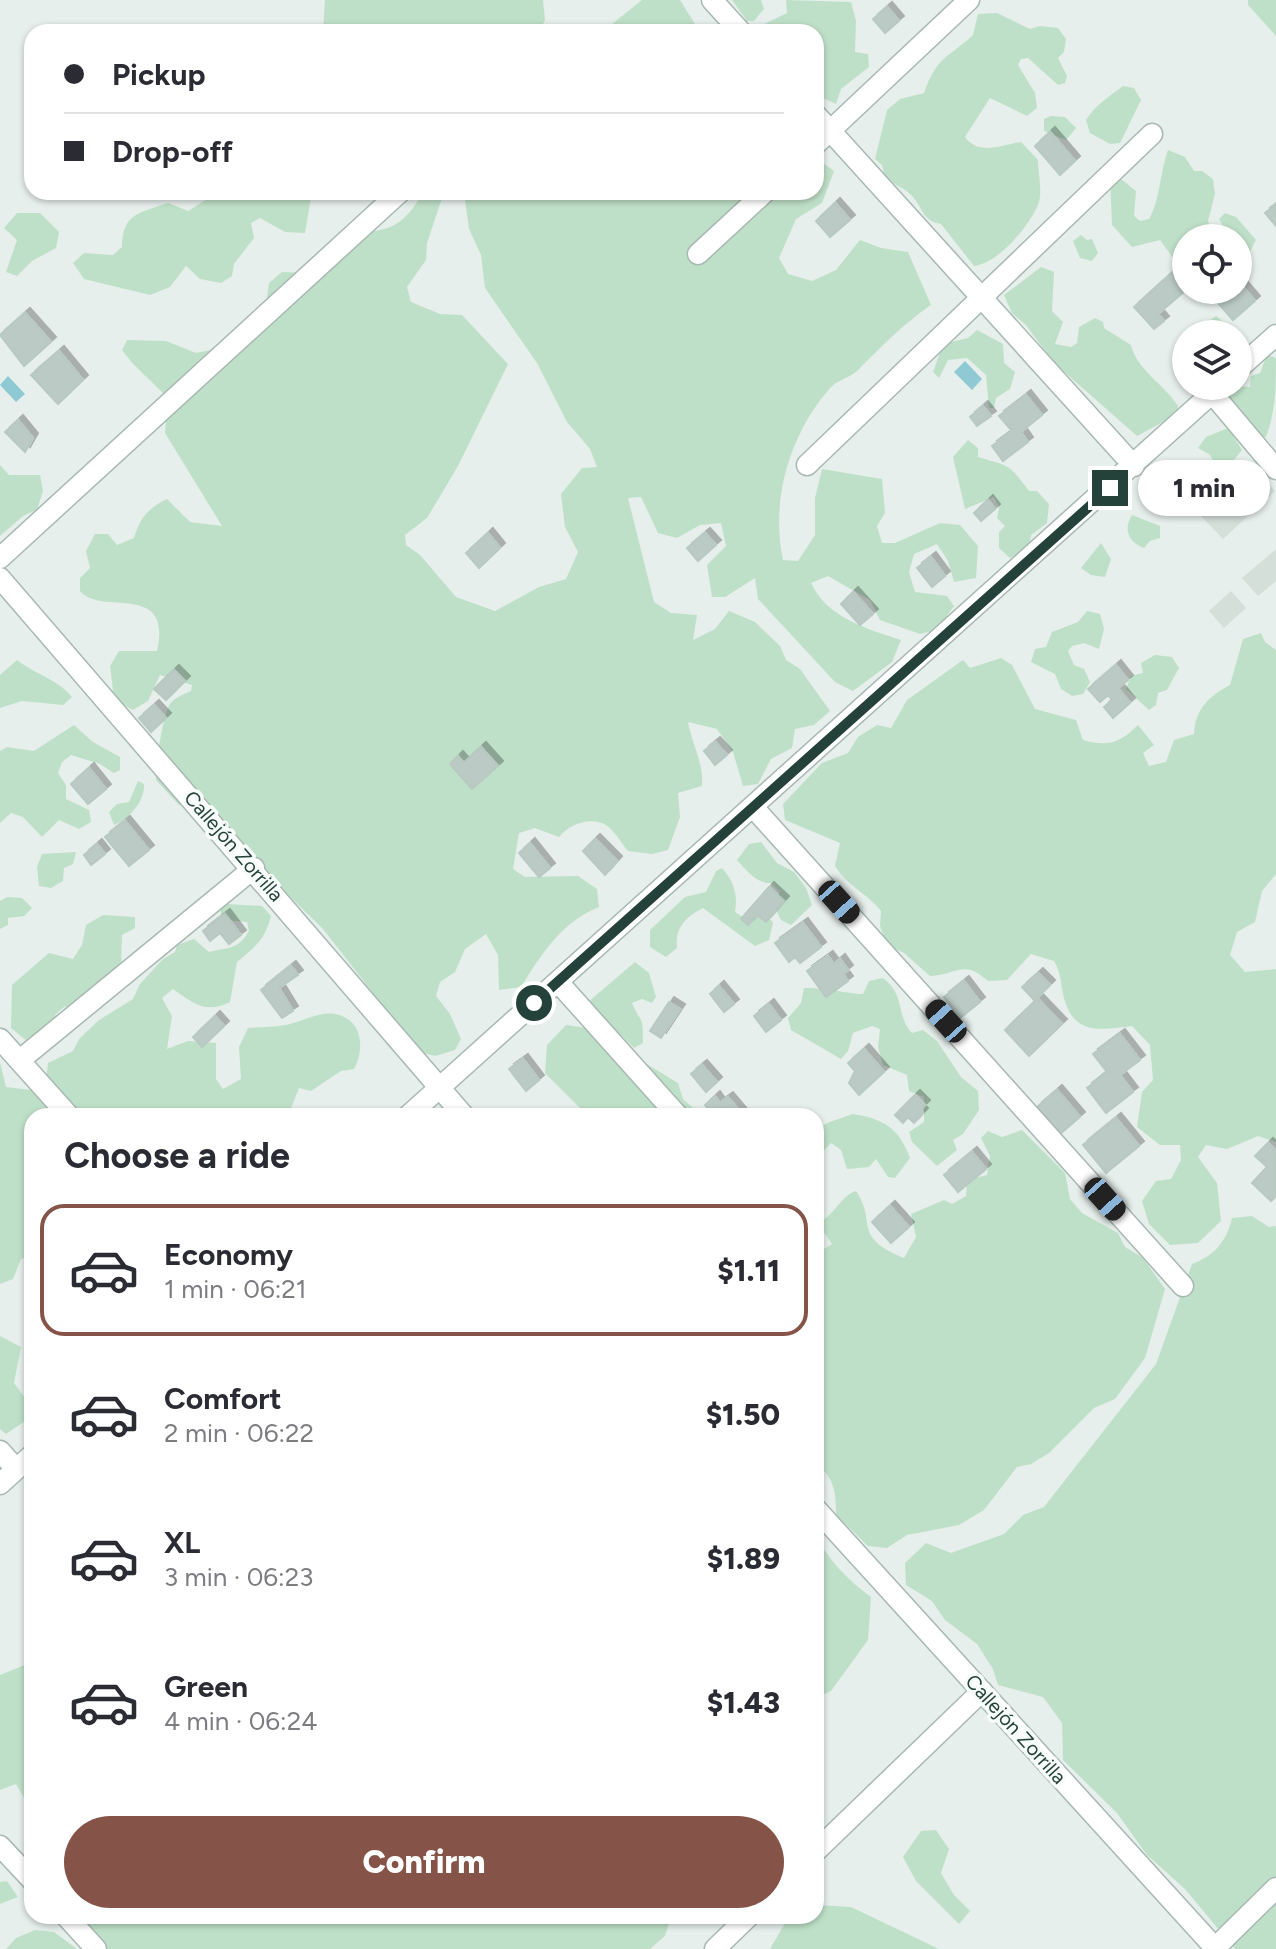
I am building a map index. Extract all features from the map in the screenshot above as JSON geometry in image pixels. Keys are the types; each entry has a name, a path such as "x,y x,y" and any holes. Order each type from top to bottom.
{"street":[{"path":"712,0 734,24"},
{"path":"824,137 969,0"},
{"path":"807,465 1152,134"},
{"path":"824,139 981,298 1134,466"},
{"path":"0,558 391,200"},
{"path":"698,254 756,200"},
{"path":"1252,356 1276,335"},
{"path":"417,1108 1205,400"},
{"path":"1224,400 1276,469"},
{"name":"Callejón Zorrilla","path":"0,578 254,868 457,1108"},
{"path":"753,807 1183,1286"},
{"path":"20,1060 254,868"},
{"path":"558,982 671,1108"},
{"path":"0,1039 62,1108"},
{"path":"0,1451 24,1462 0,1484"},
{"name":"Callejón Zorrilla","path":"824,1518 1216,1949"},
{"path":"824,1843 982,1691"},
{"path":"0,1846 24,1872"},
{"path":"1216,1949 1276,1888"},
{"path":"73,1924 96,1949"},
{"path":"715,1949 741,1924"}],"shaded area":[{"path":"1258,472 1275,491 1223,539 1201,516 1217,501 1222,505"},
{"path":"1276,549 1276,581 1258,596 1242,578"},
{"path":"1231,591 1246,608 1224,628 1209,611"}],"green space":[{"path":"325,0 543,0 545,20 543,24 324,24"},
{"path":"642,0 680,0 695,24 612,24"},
{"path":"732,0 761,0 764,9 754,21 747,21"},
{"path":"786,0 851,2 856,21 855,52 868,54 869,67 841,89 836,104 824,99 824,24 764,24 787,13"},
{"path":"1248,0 1276,0 1276,36 1248,5"},
{"path":"997,13 1030,29 1040,26 1058,28 1066,39 1064,52 1058,58 1067,76 1065,83 1058,85 1028,58 1021,59 1018,65 1035,93 1037,108 1027,116 990,98 965,137 983,148 1021,142 1038,160 1040,183 1038,205 1020,233 1003,251 974,266 941,224 927,217 910,194 885,177 882,165 875,159 887,110 900,99 924,93 938,65 973,35 978,14"},
{"path":"1123,86 1134,88 1141,100 1120,143 1110,144 1090,133 1086,120"},
{"path":"1065,117 1076,128 1066,140 1044,131 1044,119"},
{"path":"1168,150 1185,157 1194,171 1202,171 1213,179 1215,194 1209,224 1172,224 1172,257 1160,240 1132,247 1112,225 1110,177 1121,179 1136,191 1134,216 1140,221 1149,219"},
{"path":"824,164 834,171 824,198"},
{"path":"205,200 311,200 305,233 285,232 260,218 251,223 254,238 234,264 232,276 221,283 200,279 186,266 170,287 150,295 84,279 73,263 84,253 113,255 122,247 125,227 141,212 168,203 188,211"},
{"path":"418,200 441,200 427,243 426,260 407,287 411,302 440,314 462,315 508,364 458,466 427,518 405,535 406,545 420,555 456,597 495,611 539,587 566,579 578,552 565,527 561,494 582,468 597,467 590,449 567,422 537,363 485,288 481,255 469,229 465,200 823,200 796,219 779,258 788,274 812,281 836,270 860,240 881,248 908,252 931,305 901,328 857,371 831,387 804,425 794,446 782,491 779,514 783,560 798,561 815,535 815,498 822,469 882,479 885,513 877,526 882,543 895,543 940,523 960,525 978,546 976,578 954,582 948,561 937,544 914,554 909,572 915,592 947,596 954,606 937,630 920,634 880,620 870,600 828,576 811,583 818,595 838,614 901,640 892,662 853,691 835,682 758,599 755,578 725,597 712,597 707,565 726,546 721,523 700,525 677,538 658,533 641,497 628,498 654,602 671,613 697,615 693,640 715,629 729,611 755,622 780,646 786,660 800,669 830,711 814,725 795,729 792,748 771,759 758,784 743,786 733,752 717,729 688,722 700,762 702,786 678,793 680,817 668,850 652,854 628,851 609,827 594,821 574,825 559,837 535,828 519,833 513,869 525,877 578,876 597,889 599,907 564,930 545,951 521,987 499,990 498,955 486,934 465,949 455,972 440,982 436,996 450,1014 461,1039 455,1050 435,1056 419,1052 323,929 285,892 252,882 238,862 233,831 212,811 179,805 156,780 167,710 179,696 191,691 192,685 160,675 148,701 133,710 114,699 110,666 119,651 157,651 159,629 155,615 145,608 90,598 80,591 80,578 90,568 86,551 95,534 108,534 117,545 134,538 146,514 167,499 190,522 222,526 165,433 168,399 122,350 127,340 166,341 196,353 238,345 264,319 269,283 282,272 313,273 337,242 396,224 405,218"},
{"path":"17,213 40,213 59,232 56,248 32,261 17,276 6,272 17,240 4,228"},
{"path":"1225,213 1236,217 1242,224 1222,224 1219,219"},
{"path":"1081,235 1087,240 1092,239 1098,253 1092,261 1080,258 1073,241"},
{"path":"1041,267 1054,272 1052,311 1063,322 1055,344 1071,347 1077,343 1079,327 1095,318 1103,322 1104,328 1131,345 1139,362 1178,406 1176,415 1137,436 1053,362 1026,325 1012,313 1004,295"},
{"path":"977,330 1003,344 1004,363 1015,372 1010,389 996,398 994,408 989,408 986,375 967,358 948,360 939,378 933,372 943,344 968,338"},
{"path":"1267,355 1276,358 1272,417 1266,437 1258,439 1248,419 1230,400 1252,400 1252,376 1260,373"},
{"path":"1228,428 1242,450 1225,471 1217,468 1210,455 1198,448 1206,437"},
{"path":"968,440 978,448 978,457 1008,467 1029,491 1037,491 1049,504 1047,523 1031,535 1030,546 1010,558 999,548 999,532 1005,526 997,518 999,508 994,497 965,509 953,457"},
{"path":"0,465 9,475 40,475 43,491 37,510 23,516 0,536"},
{"path":"1132,515 1160,526 1160,538 1150,541 1144,548 1134,542 1128,530"},
{"path":"1101,543 1111,559 1105,577 1091,575 1081,568"},
{"path":"1087,611 1100,614 1104,629 1099,649 1084,643 1072,646 1068,651 1074,665 1084,669 1090,682 1083,694 1072,696 1061,689 1055,674 1031,662 1035,649 1046,647 1052,632 1078,622"},
{"path":"1261,633 1265,642 1276,650 1276,874 1262,891 1255,922 1237,932 1230,955 1245,972 1276,969 1276,1142 1258,1136 1227,1149 1206,1145 1198,1157 1217,1183 1221,1221 1198,1243 1170,1245 1149,1224 1142,1201 1156,1181 1171,1179 1181,1160 1180,1145 1160,1145 1137,1127 1142,1092 1153,1080 1150,1045 1132,1026 1093,1028 1077,1021 1066,1004 1054,961 1031,954 1007,980 988,981 966,969 930,976 904,953 887,945 880,926 881,911 835,866 840,843 785,820 783,804 822,763 848,753 858,737 877,725 891,728 907,700 963,660 970,668 1001,658 1012,665 1035,709 1076,720 1083,740 1113,742 1138,725 1154,745 1143,753 1149,766 1166,762 1174,740 1194,734 1197,717 1204,704 1230,685 1243,639"},
{"path":"1155,655 1172,657 1179,668 1167,690 1158,693 1156,705 1149,710 1126,689 1131,676 1143,673 1141,663"},
{"path":"17,660 59,685 72,697 63,705 22,701 0,708 0,675"},
{"path":"74,725 93,742 120,757 120,770 114,773 100,764 71,755 62,762 58,773 66,785 66,799 89,810 91,822 79,829 59,820 42,837 23,817 11,813 0,823 0,751 7,747 34,751"},
{"path":"138,781 144,784 139,803 125,819 114,825 109,812 117,804 129,802"},
{"path":"761,842 777,863 794,872 806,888 812,905 791,925 781,920 773,904 780,892 771,883 752,876 737,860 749,844"},
{"path":"76,852 73,864 64,868 63,881 51,888 39,886 37,867 42,854"},
{"path":"722,868 734,888 735,912 747,920 767,914 773,923 769,940 755,946 703,908 683,924 678,934 677,948 666,957 650,947 650,930 685,897 706,892 716,871"},
{"path":"7,897 22,898 32,908 24,916 8,918 8,925 0,929 0,901"},
{"path":"226,904 262,906 271,916 258,942 237,962 230,1002 222,1006 200,1006 173,989 162,998 172,1016 167,1049 188,1041 216,1043 216,1079 223,1089 241,1079 239,1047 248,1028 286,1025 329,1013 344,1017 356,1028 360,1053 354,1069 341,1071 311,1091 299,1088 291,1108 64,1108 45,1090 48,1063 73,1051 79,1039 99,1020 133,999 140,984 163,959 175,952 177,945 194,939 209,952 241,942 249,931 247,922 224,920 220,911"},
{"path":"103,915 135,917 135,928 122,935 121,968 75,1006 64,1007 55,1015 56,1029 28,1042 11,1028 12,985 49,953 73,959 82,945 86,925"},
{"path":"635,962 649,973 656,997 652,1003 642,999 632,1003 643,1027 643,1043 634,1048 588,1002"},
{"path":"883,978 895,992 912,1033 923,1030 937,1041 961,1077 978,1091 979,1110 963,1134 953,1140 957,1150 937,1166 912,1142 909,1132 924,1122 924,1097 909,1091 907,1075 883,1065 878,1047 880,1029 872,1026 853,1033 848,1051 841,1059 791,1030 788,1018 801,1003 804,988 863,994 869,981"},
{"path":"566,1025 587,1028 678,1083 683,1099 693,1108 580,1108 545,1073 547,1045"},
{"path":"0,1062 6,1087 31,1090 48,1108 24,1108 24,1258 13,1279 0,1284"},
{"path":"853,1114 882,1122 901,1139 910,1158 895,1178 888,1177 876,1159 869,1167 847,1169 841,1150 831,1143 824,1150 824,1126"},
{"path":"1022,1130 1065,1173 1070,1199 1082,1213 1118,1233 1125,1247 1143,1258 1165,1289 1145,1358 1115,1399 1094,1408 1049,1453 1031,1464 1017,1467 984,1510 959,1525 907,1535 887,1548 868,1546 836,1515 835,1493 824,1471 824,1249 832,1244 824,1232 824,1219 856,1191 871,1236 877,1243 904,1258 916,1237 911,1214 944,1200 952,1204 966,1196 967,1180 987,1175 990,1156 981,1138 988,1131 1002,1137"},
{"path":"1252,1216 1269,1227 1276,1226 1276,1949 1235,1949 1185,1889 1147,1855 1117,1813 1063,1760 1062,1723 1043,1697 998,1685 993,1669 977,1644 945,1620 932,1601 906,1585 905,1563 926,1543 951,1553 1004,1534 1023,1515 1044,1507 1156,1364 1192,1264 1218,1247 1227,1234 1232,1218"},
{"path":"0,1336 21,1347 14,1383 24,1397 24,1422 6,1434 0,1429"},
{"path":"824,1549 840,1570 871,1597 868,1640 831,1691 824,1694"},
{"path":"24,1665 24,1798 16,1784 0,1790 0,1675"},
{"path":"936,1830 949,1849 941,1873 954,1895 970,1911 959,1924 916,1881 903,1857 921,1831"},
{"path":"7,1881 18,1897 0,1904 0,1882"},
{"path":"824,1905 851,1907 939,1949 770,1949 784,1924 824,1924"},
{"path":"79,1924 669,1924 665,1936 650,1949 97,1949"},
{"path":"35,1930 54,1932 77,1949 6,1949 16,1938"}],"water":[{"path":"965,361 982,379 972,390 954,372"},
{"path":"8,376 25,394 16,402 0,385"}],"building":[{"path":"887,7 899,21 885,33 873,19"},
{"path":"1050,132 1075,161 1060,175 1035,146"},
{"path":"835,203 850,220 830,237 816,221"},
{"path":"1276,204 1276,226 1265,213"},
{"path":"1172,273 1172,302 1158,314 1164,321 1154,329 1134,307"},
{"path":"1219,304 1252,304 1233,320"},
{"path":"25,313 51,342 24,366 0,335"},
{"path":"59,351 83,380 58,404 31,375"},
{"path":"1026,395 1042,415 1021,432 1028,442 1003,461 992,446 1012,431 999,416"},
{"path":"983,406 991,416 977,426 970,417"},
{"path":"18,420 33,438 25,452 5,432"},
{"path":"988,500 995,509 981,521 974,513"},
{"path":"488,533 500,548 479,568 466,553"},
{"path":"705,533 716,545 698,561 687,548"},
{"path":"931,557 945,576 932,587 917,568"},
{"path":"853,592 873,614 860,625 841,604"},
{"path":"1116,665 1128,680 1118,688 1130,703 1113,718 1104,707 1112,700 1108,695 1100,702 1088,689"},
{"path":"174,670 185,681 166,700 154,689"},
{"path":"154,705 166,718 151,732 139,718"},
{"path":"715,742 727,755 715,765 704,751"},
{"path":"481,747 498,766 472,789 450,764 458,756 464,763"},
{"path":"89,768 106,789 88,804 71,784"},
{"path":"125,821 149,850 129,866 105,837"},
{"path":"595,839 617,861 605,875 583,851"},
{"path":"530,843 550,868 539,877 519,853"},
{"path":"97,844 105,854 91,865 84,855"},
{"path":"769,887 784,901 766,922 757,915 748,925 741,919"},
{"path":"225,914 241,935 229,944 220,933 210,941 203,931"},
{"path":"803,923 821,947 800,963 795,957 789,962 775,943"},
{"path":"828,956 834,964 840,959 848,970 843,974 848,981 826,997 807,971"},
{"path":"291,966 298,975 279,988 293,1011 282,1018 261,990"},
{"path":"1038,973 1050,985 1037,998 1062,1024 1029,1056 1005,1030 1035,1001 1022,987"},
{"path":"964,981 980,1002 960,1018 944,997"},
{"path":"719,986 734,1004 724,1012 710,994"},
{"path":"669,1002 680,1009 661,1038 650,1031"},
{"path":"769,1004 781,1020 766,1032 754,1016"},
{"path":"215,1016 224,1026 202,1047 193,1037"},
{"path":"1120,1034 1140,1060 1120,1075 1133,1092 1106,1113 1087,1088 1107,1072 1093,1054"},
{"path":"864,1049 884,1072 859,1095 849,1083 855,1071 848,1063"},
{"path":"523,1059 539,1080 526,1091 509,1069"},
{"path":"702,1065 717,1082 706,1092 691,1074"},
{"path":"1057,1090 1080,1117 1060,1134 1037,1107"},
{"path":"915,1095 925,1105 920,1110 923,1113 914,1123 908,1117 903,1123 895,1115"},
{"path":"715,1096 720,1103 728,1097 737,1108 708,1108 705,1105"},
{"path":"1116,1118 1139,1146 1106,1173 1083,1145"},
{"path":"1268,1143 1276,1151 1276,1196 1271,1201 1252,1183 1267,1167 1255,1156"},
{"path":"972,1152 986,1169 958,1192 944,1175"},
{"path":"890,1206 909,1227 891,1243 872,1222"}],"route":[{"path":"534,1003 1110,488"}]}
